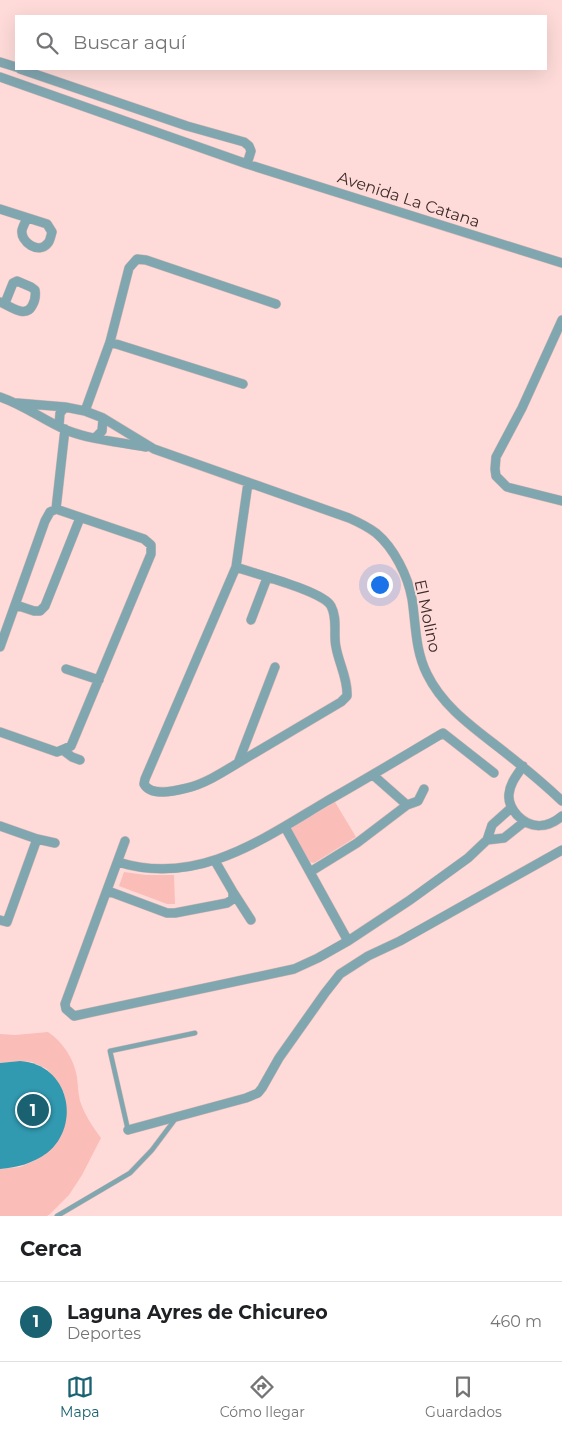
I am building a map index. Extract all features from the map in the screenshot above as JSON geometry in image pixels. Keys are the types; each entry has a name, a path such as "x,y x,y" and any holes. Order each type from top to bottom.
{"street":[{"path":"0,62 15,67"},
{"path":"23,70 188,126 244,142 251,151 247,164"},
{"name":"Avenida La Catana","path":"0,77 247,164 562,263"},
{"path":"0,209 27,218"},
{"path":"85,411 110,342 129,268 137,259 146,260 276,304"},
{"path":"562,320 522,408 496,457 495,469 496,476 507,487 562,501"},
{"path":"110,342 243,384"},
{"name":"El Molino","path":"0,397 17,403 62,428 95,438 154,449 349,518 366,526 381,538 398,561 412,597 417,645 421,659 443,700 465,722 523,766 562,801"},
{"name":"El Molino","path":"17,403 65,407 85,411 103,418 154,449"},
{"path":"56,510 62,428 60,413 65,407"},
{"path":"95,438 102,431 103,418"},
{"path":"236,568 315,593 328,601 334,616 336,648 347,688 347,696 341,702 214,777 187,788 156,792 146,788 144,784 236,568 248,483"},
{"path":"0,647 44,521 50,512 56,510 144,539 151,545 151,554 71,746 64,751 57,752 0,732"},
{"path":"16,604 34,611 40,611 45,606 80,518"},
{"path":"251,620 267,578"},
{"path":"238,763 275,667"},
{"path":"66,668 99,680"},
{"path":"118,862 151,868 174,868 215,861 251,846 443,734 494,773"},
{"path":"64,751 80,760"},
{"path":"523,766 510,786 509,799 511,808 524,822 534,826 550,824 562,816"},
{"path":"373,775 407,805"},
{"path":"310,872 356,843 407,805 418,801 424,789"},
{"path":"125,841 65,1004 66,1009 74,1016 294,969 318,958 348,941 468,858 487,840 492,825 511,808"},
{"path":"487,840 504,838 524,822"},
{"path":"0,826 37,839 56,843"},
{"path":"285,826 348,941"},
{"path":"0,920 7,922 37,839"},
{"path":"128,1130 258,1093 290,1042 324,993 340,974 368,956 400,942 562,850"},
{"path":"215,861 251,920"},
{"path":"108,890 167,913 175,914 227,903 233,899 233,892"}],"lane":[{"path":"128,1130 110,1052 195,1033"},
{"path":"57,1216 130,1173 152,1150 176,1117"}],"shaded area":[{"path":"335,802 356,837 314,863 310,862 290,829"},
{"path":"124,872 146,875 174,875 175,904 167,904 119,886"},
{"path":"48,1032 63,1046 70,1057 76,1070 79,1098 82,1106 101,1138 82,1175 69,1195 50,1214 47,1216 0,1216 0,1169 20,1167 36,1160 66,1115 66,1106 64,1093 47,1069 32,1062 0,1063 0,1034 15,1035"}],"water":[{"path":"20,1061 37,1065 50,1073 59,1084 65,1098 67,1112 64,1127 58,1141 47,1153 25,1164 0,1169 0,1063"}],"place":[{"name":"Laguna Ayres de Chicureo","path":"33,1110"}]}
